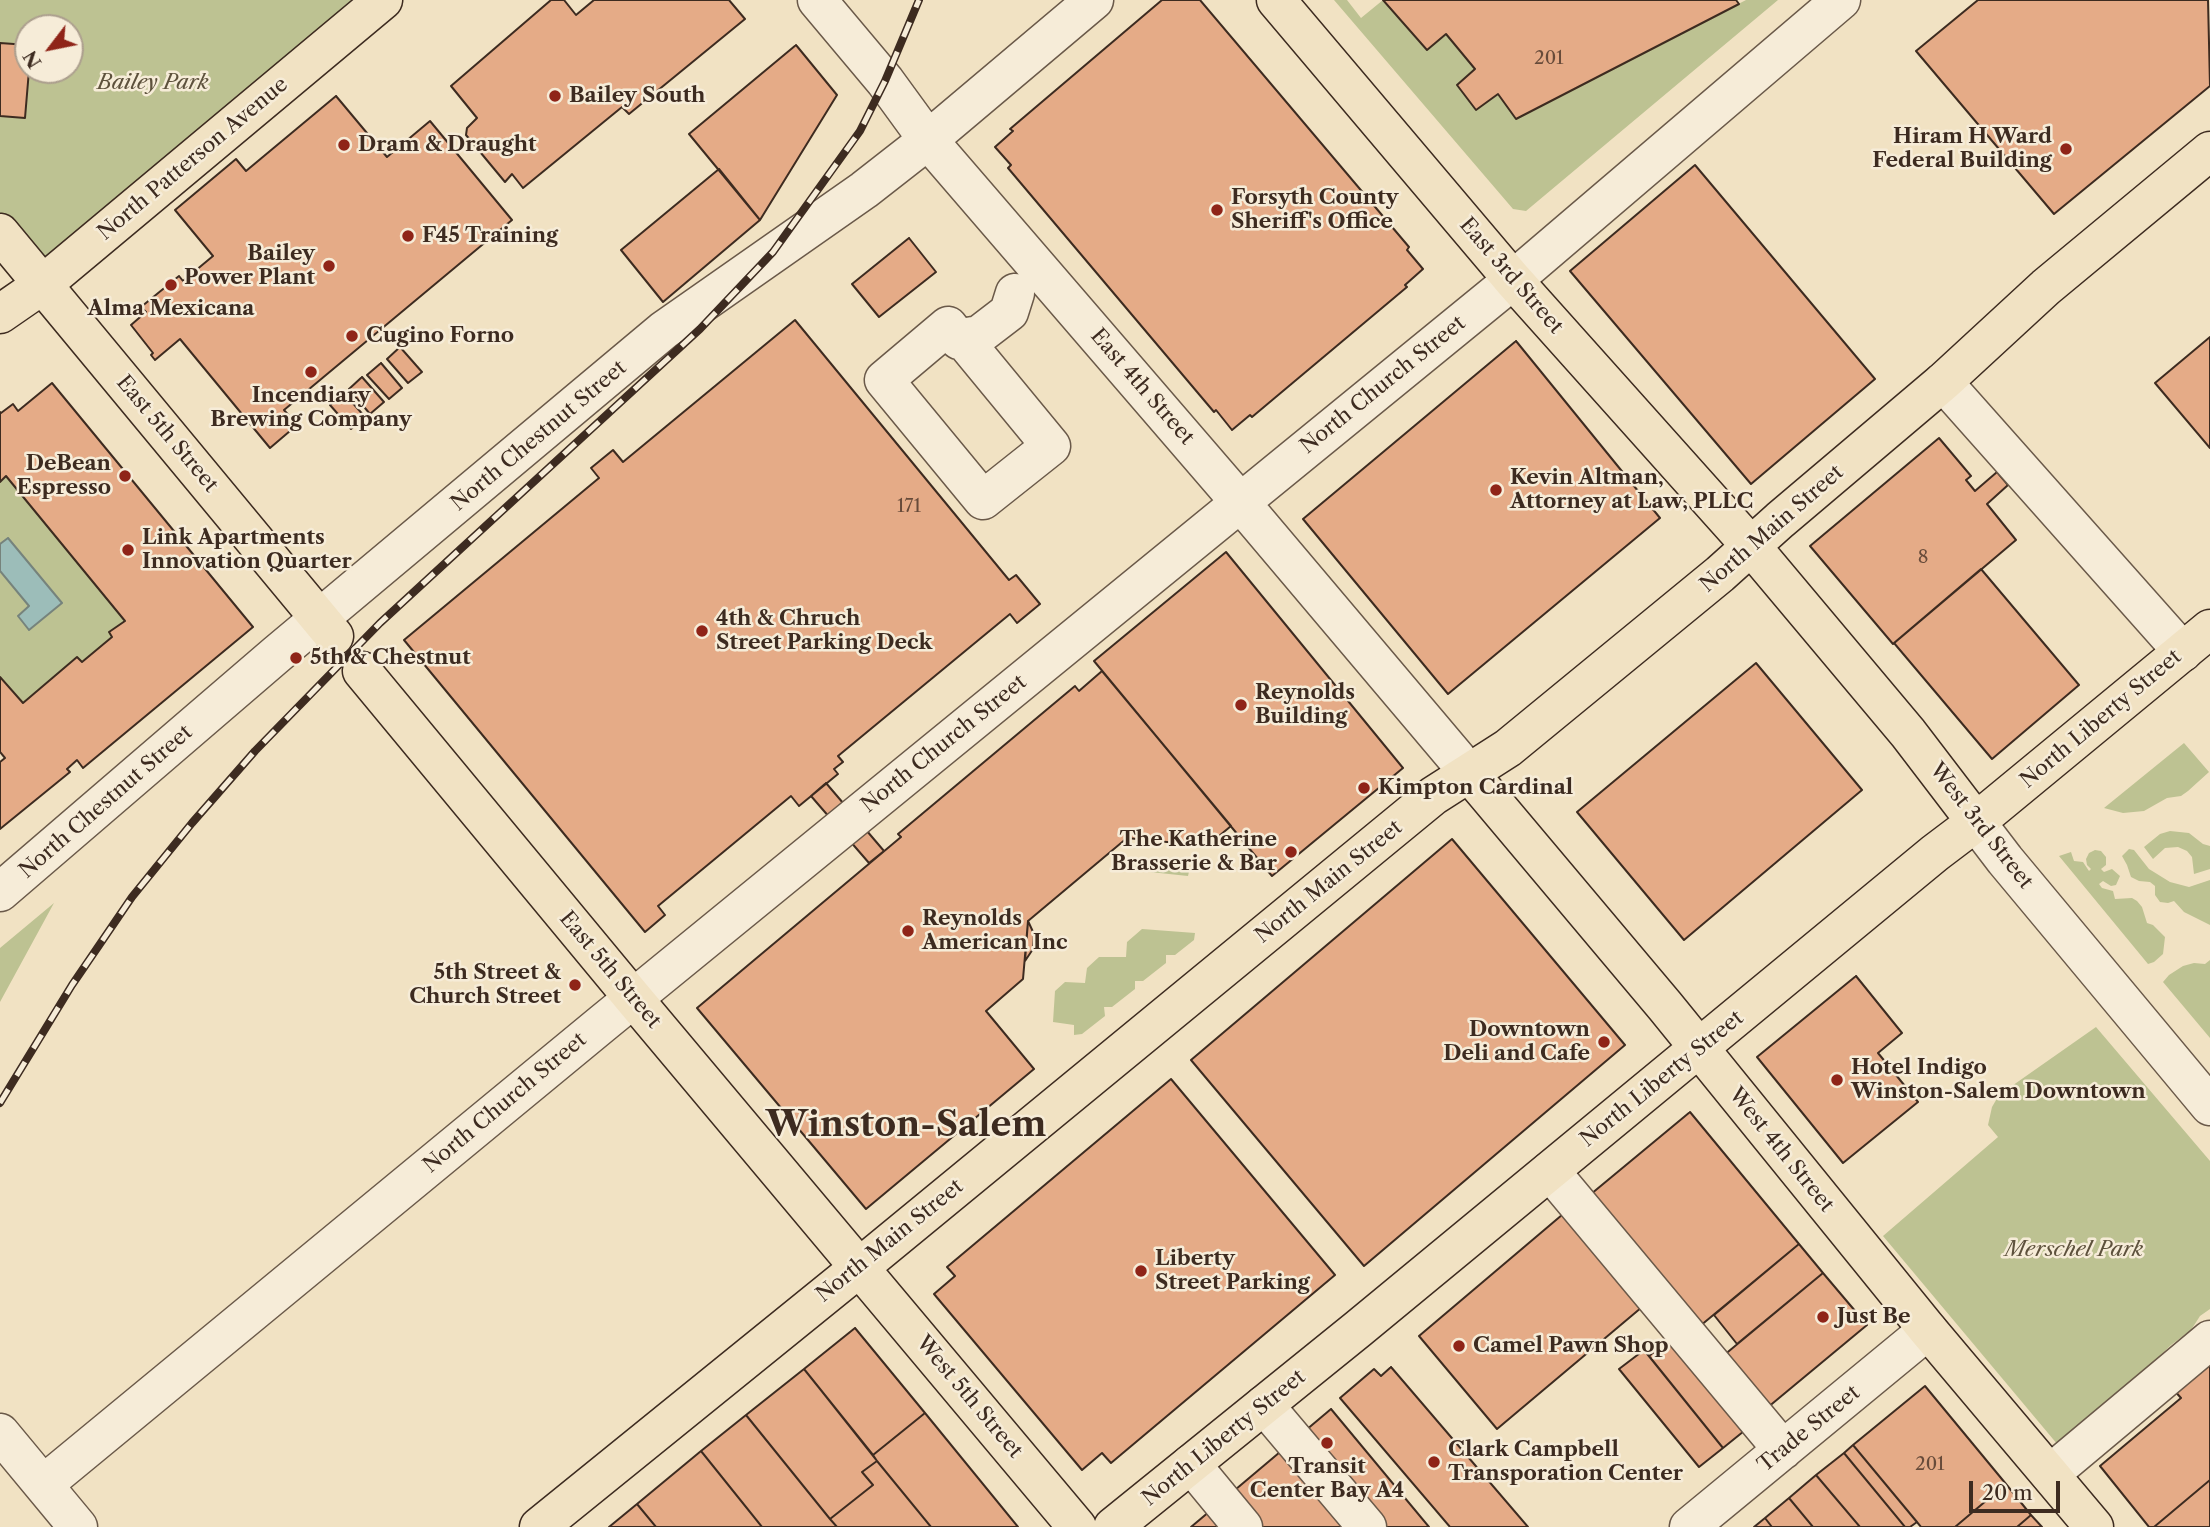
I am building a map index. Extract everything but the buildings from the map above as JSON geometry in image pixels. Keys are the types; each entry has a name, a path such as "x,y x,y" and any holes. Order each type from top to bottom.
{"main road":[{"name":"North Patterson Avenue","path":"0,314 42,285 383,0"},
{"name":"East 3rd Street","path":"1276,0 1513,280 1751,546"},
{"name":"North Main Street","path":"539,1527 1433,796 1518,740 1710,583 1942,382 2046,287 2210,151"},
{"name":"East 5th Street","path":"0,233 327,628"},
{"name":"West 3rd Street","path":"1751,546 1908,733 1976,822"},
{"name":"North Liberty Street","path":"1113,1527 2197,640"},
{"name":"East 5th Street","path":"362,671 860,1267"},
{"name":"West 4th Street","path":"1469,773 2094,1527"},
{"name":"West 5th Street","path":"860,1267 1077,1527"}],"street":[{"name":"East 4th Street","path":"817,0 885,81 1029,283 1240,502 1469,773"},
{"name":"North Chestnut Street","path":"0,892 267,662 327,628 664,330 864,190 928,140 1094,0"},
{"name":"North Church Street","path":"44,1484 633,998 1513,280 1842,0"},
{"path":"962,338 968,324 999,298 1029,283"},
{"path":"948,326 959,340 962,338 1051,446 983,500 884,380 948,326"},
{"path":"1942,382 2197,640"},
{"name":"West 3rd Street","path":"1976,822 2210,1106"},
{"path":"1550,1171 1783,1450"},
{"name":"Trade Street","path":"1689,1527 1928,1330"},
{"path":"2050,1474 2210,1340"},
{"path":"1264,1405 1367,1527"},
{"path":"0,1433 44,1484 70,1524"},
{"path":"1191,1464 1243,1527"}],"green space":[{"name":"Bailey Park","path":"0,0 383,0 42,285 0,232"},
{"path":"1334,0 1347,0 1361,18 1383,0 1426,50 1446,34 1475,69 1457,85 1476,109 1498,94 1516,119 1746,0 1778,0 1526,211 1513,209"},
{"path":"6,476 125,621 109,632 112,637 82,662 77,657 23,703 0,677 0,482"},
{"path":"2184,743 2209,772 2188,791 2181,796 2167,798 2144,811 2123,813 2104,808"},
{"path":"2170,831 2189,833 2210,846 2210,869 2194,874 2192,857 2178,847 2165,848 2153,859 2144,847 2160,834"},
{"path":"2129,849 2134,850 2149,869 2170,882 2189,887 2210,880 2210,925 2184,912 2174,901 2160,902 2155,895 2155,886 2131,877 2122,856"},
{"path":"2101,851 2106,857 2106,865 2101,869 2104,872 2112,869 2120,876 2116,885 2111,886 2103,881 2099,884 2102,888 2113,891 2115,899 2132,898 2137,901 2147,923 2153,925 2165,937 2163,954 2154,962 2148,964 2059,856 2071,852 2074,861 2083,862 2089,871 2091,869 2086,859 2089,853"},
{"path":"1141,861 1190,867 1188,876 1131,870"},
{"path":"54,903 0,1002 0,948"},
{"path":"1142,929 1195,933 1194,940 1175,955 1166,955 1166,963 1143,981 1135,981 1135,989 1112,1007 1104,1007 1105,1016 1082,1034 1074,1035 1074,1025 1053,1022 1055,991 1065,982 1085,983 1087,968 1099,957 1126,957 1127,942"},
{"path":"2210,960 2210,1038 2163,982 2183,966 2205,964"},
{"name":"Merschel Park","path":"2096,1027 2210,1161 2210,1309 2063,1451 1883,1236 1998,1137 1988,1125 1992,1107 1999,1095"}],"water":[{"path":"8,538 62,603 29,630 18,616 29,606 0,571 0,544"}],"railway":[{"path":"0,1103 72,985 132,897 255,751 380,623 700,329 773,252 860,131 885,81 919,0"}],"place":[{"name":"Bailey South","path":"555,96"},
{"name":"Dram & Draught","path":"344,145"},
{"name":"Hiram H Ward Federal Building","path":"2066,149"},
{"name":"Forsyth County Sheriff's Office","path":"1217,210"},
{"name":"F45 Training","path":"408,236"},
{"name":"Bailey Power Plant","path":"329,266"},
{"name":"Alma Mexicana","path":"171,285"},
{"name":"Cugino Forno","path":"352,336"},
{"name":"Incendiary Brewing Company","path":"311,372"},
{"name":"DeBean Espresso","path":"125,476"},
{"name":"Kevin Altman, Attorney at Law, PLLC","path":"1496,490"},
{"name":"Link Apartments Innovation Quarter","path":"128,550"},
{"name":"4th & Chruch Street Parking Deck","path":"702,631"},
{"name":"5th & Chestnut","path":"296,658"},
{"name":"Reynolds Building","path":"1241,705"},
{"name":"Kimpton Cardinal","path":"1364,788"},
{"name":"The Katherine Brasserie & Bar","path":"1291,852"},
{"name":"Reynolds American Inc","path":"908,931"},
{"name":"5th Street & Church Street","path":"575,985"},
{"name":"Downtown Deli and Cafe","path":"1604,1042"},
{"name":"Hotel Indigo Winston-Salem Downtown","path":"1837,1080"},
{"name":"Liberty Street Parking","path":"1141,1271"},
{"name":"Just Be","path":"1823,1317"},
{"name":"Camel Pawn Shop","path":"1459,1346"},
{"name":"Transit Center Bay A4","path":"1327,1443"},
{"name":"Clark Campbell Transporation Center","path":"1434,1462"}],"district":[{"name":"Winston-Salem","path":"906,1126"}]}
